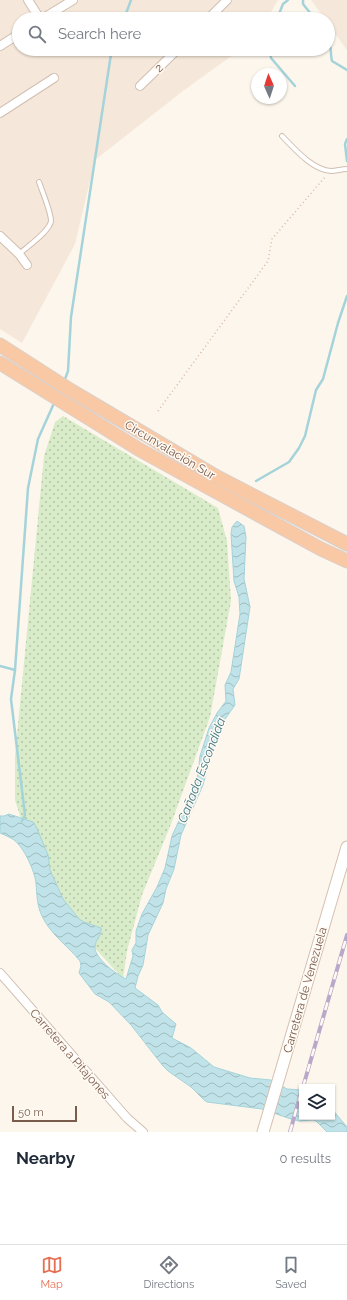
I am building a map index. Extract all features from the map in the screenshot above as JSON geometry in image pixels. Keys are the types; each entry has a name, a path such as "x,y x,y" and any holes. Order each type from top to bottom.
{"highway":[{"name":"Circunvalación Sur","path":"0,344 58,383 217,477 347,544"},
{"name":"Circunvalación Sur","path":"0,362 140,450 321,549 347,560"}],"main road":[{"name":"Carretera de Venezuela","path":"264,1128 347,847"}],"street":[{"path":"28,0 36,12"},
{"path":"53,12 73,0"},
{"path":"215,12 227,0"},
{"path":"0,46 12,38"},
{"name":"2","path":"140,86 171,56"},
{"path":"0,114 54,78"},
{"path":"0,236 19,254 27,265"},
{"name":"Carretera a Pitajones","path":"0,973 127,1118 143,1132"}],"lane":[{"path":"282,136 307,160 322,169 330,171 347,169"},
{"path":"19,254 32,244 49,227 51,221 39,182"}],"path":[{"path":"158,411 268,261 272,239 330,171"}],"shaded area":[{"path":"0,0 278,0 271,12 12,12 12,56 231,56 183,91 95,160 75,244 22,343 0,329"},
{"path":"311,0 347,0 347,50 335,34 335,12 320,12"}],"green space":[{"path":"63,416 218,508 227,541 231,601 210,717 171,824 142,895 127,951 123,979 94,947 55,888 22,822 15,800 15,756 44,456 55,422"}],"water":[{"path":"237,521 244,526 246,537 244,579 250,607 239,679 233,689 235,705 223,722 214,742 203,785 181,835 174,869 166,889 163,903 148,935 143,965 135,988 158,1005 162,1012 176,1024 172,1038 191,1048 214,1067 250,1078 271,1080 287,1089 299,1090 299,1120 313,1120 299,1121 262,1109 207,1102 191,1087 168,1071 131,1025 109,1002 95,994 79,973 81,966 80,961 54,934 40,912 35,878 22,848 14,840 0,833 0,816 9,814 33,822 48,855 50,870 63,899 79,919 101,928 101,933 96,941 95,950 112,970 126,979 133,956 132,950 136,943 136,931 142,914 157,887 165,868 172,836 197,781 200,756 209,728 217,713 226,701 225,685 231,672 240,614 239,597 234,581 231,534 232,527"},
{"path":"335,1113 347,1127 347,1132 327,1132 313,1120 335,1120"}],"waterway":[{"path":"127,12 131,0"},
{"name":"Cañada Escondida","path":"280,12 283,4 288,0"},
{"name":"Cañada Escondida","path":"303,0 303,4 309,12"},
{"path":"64,382 68,371 71,317 111,56"},
{"name":"Cañada Escondida","path":"271,56 295,86"},
{"name":"Cañada Escondida","path":"331,56 332,61 347,70"},
{"name":"Cañada Escondida","path":"347,139 345,144 347,161"},
{"name":"Cañada Escondida","path":"256,481 289,462 305,436 316,390 323,379 347,296"},
{"path":"22,821 25,815 11,699 15,670 28,488 38,439 55,401"},
{"path":"0,666 15,670"}],"railway":[{"path":"304,1084 347,935"},
{"path":"290,1132 299,1100"}]}
